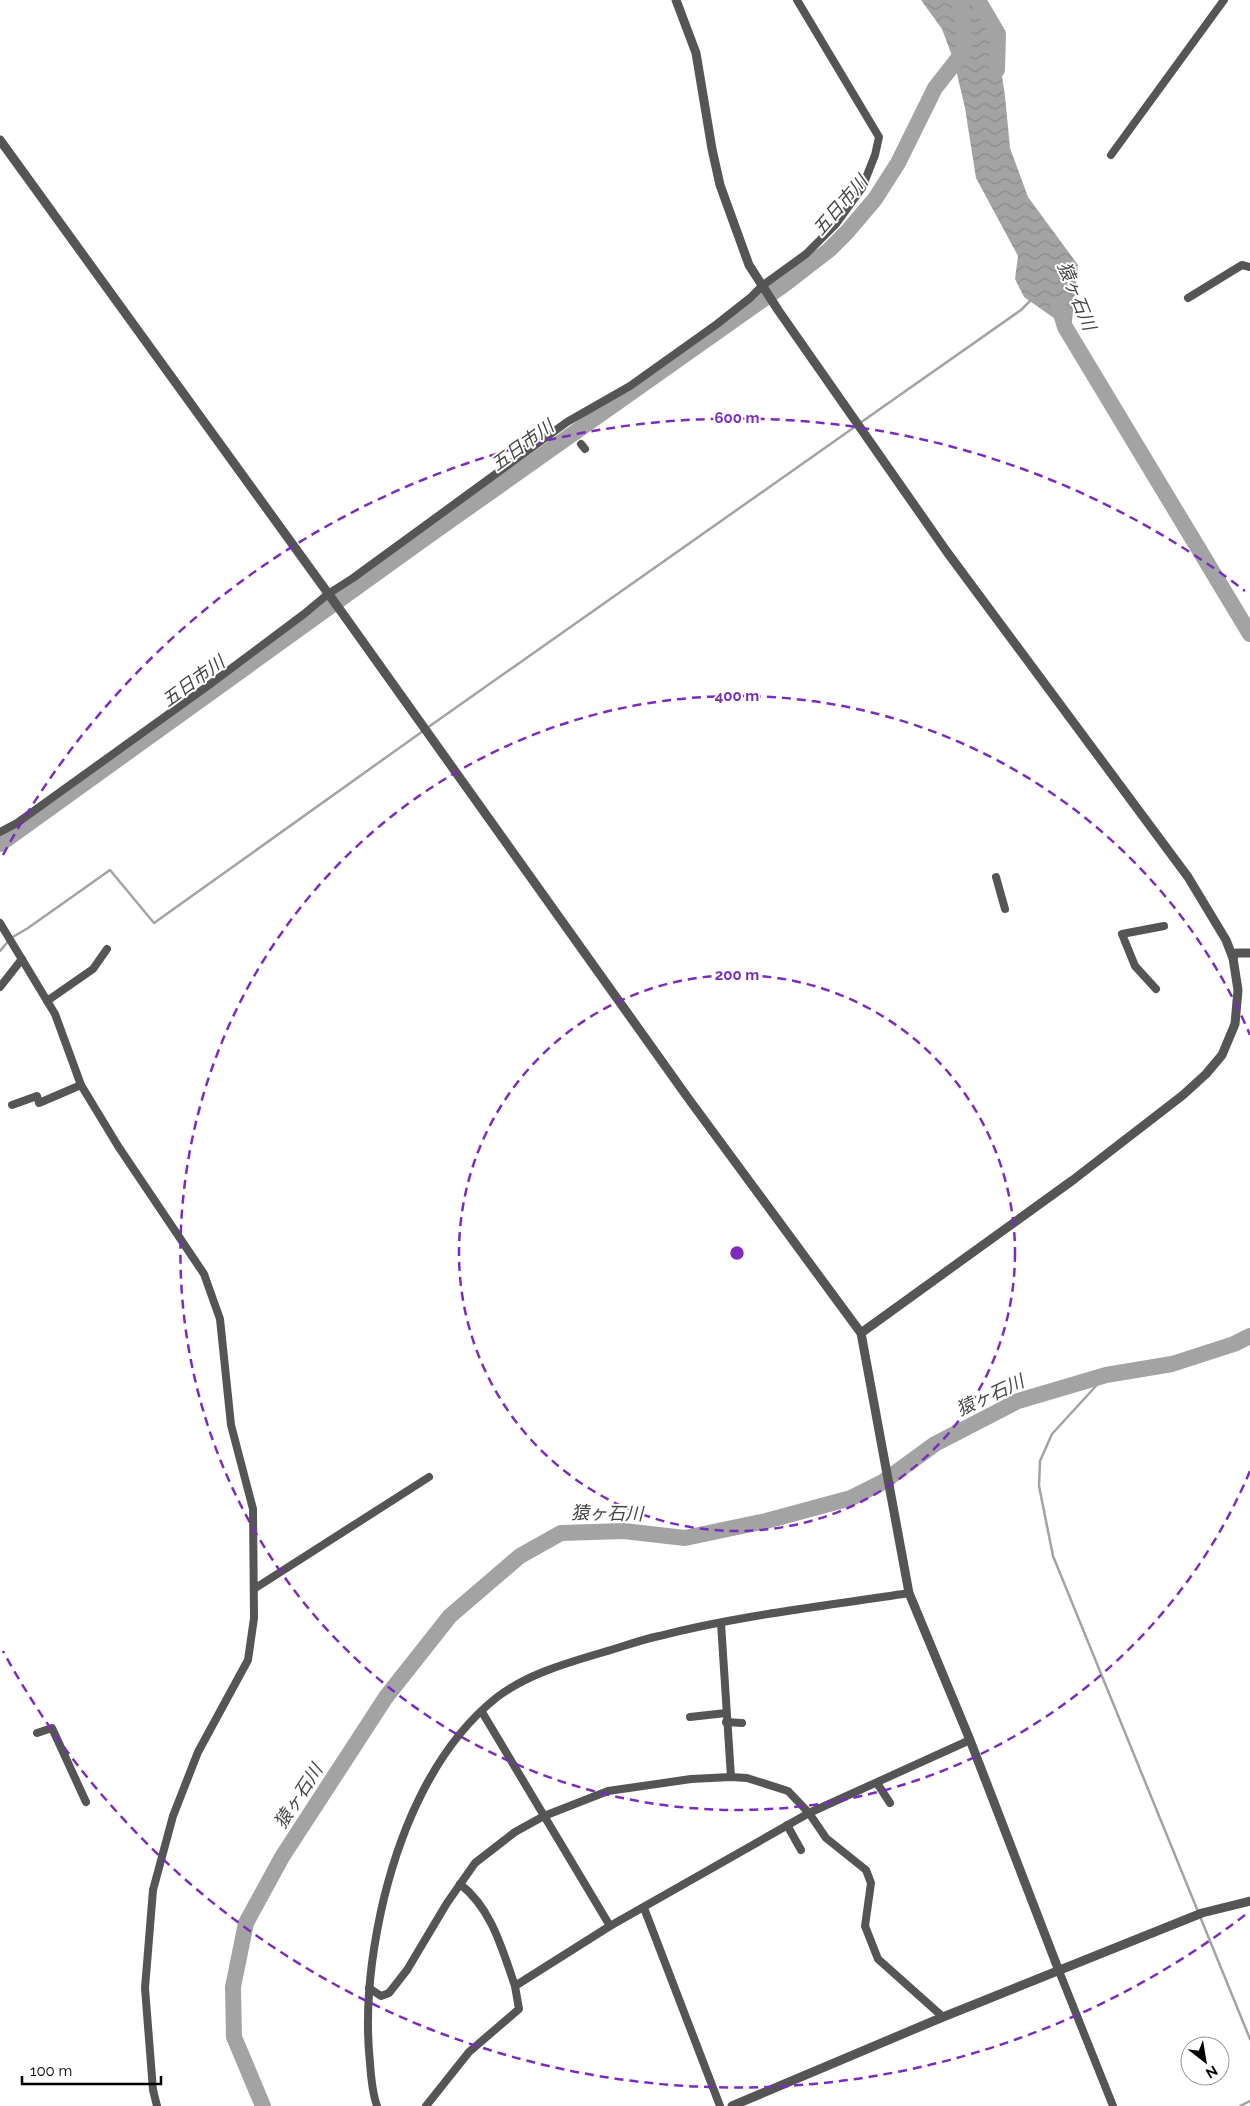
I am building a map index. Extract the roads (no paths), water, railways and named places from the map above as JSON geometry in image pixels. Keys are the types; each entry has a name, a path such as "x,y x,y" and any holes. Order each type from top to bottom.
{"street":[{"path":"676,0 696,53 720,185 749,265 763,289 947,552 1188,877 1226,940 1232,958 1238,990 1235,1024 1222,1055 1206,1074 1183,1095 1073,1180 861,1333"},
{"path":"0,832 17,823 209,685 567,422 630,386 717,324 806,254 836,224 862,188 875,155 879,137 797,0"},
{"path":"1111,155 1224,0"},
{"path":"0,140 343,614 688,1098 861,1333 909,1593 970,1740 1058,1971 1113,2106"},
{"path":"1188,298 1242,265 1250,266"},
{"path":"996,877 1005,909"},
{"path":"0,923 55,1014 81,1085 118,1146 204,1274 220,1319 231,1425 252,1509 254,1618 248,1660 198,1752 173,1816 153,1890 145,1988 153,2090 157,2106"},
{"path":"1156,989 1135,966 1122,934 1164,926"},
{"path":"47,1001 93,969 107,949"},
{"path":"1232,958 1236,954 1250,953"},
{"path":"0,987 22,960"},
{"path":"12,1105 37,1096 39,1103 81,1085"},
{"path":"254,1589 429,1477"},
{"path":"377,2106 373,2093 366,2029 375,1938 398,1848 418,1803 458,1734 496,1698 530,1676 658,1636 721,1623 909,1593"},
{"path":"721,1623 726,1722 732,1777"},
{"path":"482,1712 610,1926"},
{"path":"690,1718 726,1713"},
{"path":"726,1722 742,1724"},
{"path":"37,1733 52,1728 86,1802"},
{"path":"515,1986 610,1926 809,1813 970,1740"},
{"path":"369,1988 381,1996 389,1993 407,1970 475,1863 515,1832 544,1816 608,1791 691,1779 732,1777 747,1778 788,1791 809,1813 826,1838 866,1870 872,1883 865,1926 878,1959 943,2017"},
{"path":"877,1782 890,1803"},
{"path":"787,1825 801,1850"},
{"path":"426,2106 469,2052 519,2008 515,1986 498,1933 473,1894 460,1884"},
{"path":"732,2106 943,2017 1202,1913 1250,1901"},
{"path":"644,1908 720,2106"}],"water":[{"path":"921,0 986,0 987,2 997,43 1010,148 1028,197 1078,265 1071,330 1024,297 1015,279 1018,256 976,178 965,108 954,61 942,29"}],"waterway":[{"name":"五日市川","path":"0,844 428,536 785,284 829,250 875,199 898,163 935,88 964,51 960,0"},
{"name":"猿ヶ石川","path":"978,0 998,34 997,70"},
{"path":"860,423 1021,310 1032,299"},
{"name":"猿ヶ石川","path":"1058,304 1065,327 1250,634"},
{"path":"427,728 856,426"},
{"path":"0,951 11,938 110,870 154,923 423,731"},
{"name":"猿ヶ石川","path":"263,2106 234,2037 233,1987 246,1923 282,1857 386,1697 450,1616 520,1556 561,1533 624,1531 685,1538 766,1521 851,1498 883,1482 935,1444 1018,1401 1106,1375 1172,1364 1234,1344 1250,1336"},
{"path":"1106,1375 1052,1434 1040,1461 1039,1486 1053,1556 1250,2039"},
{"path":"1240,2106 1250,2101"}]}
